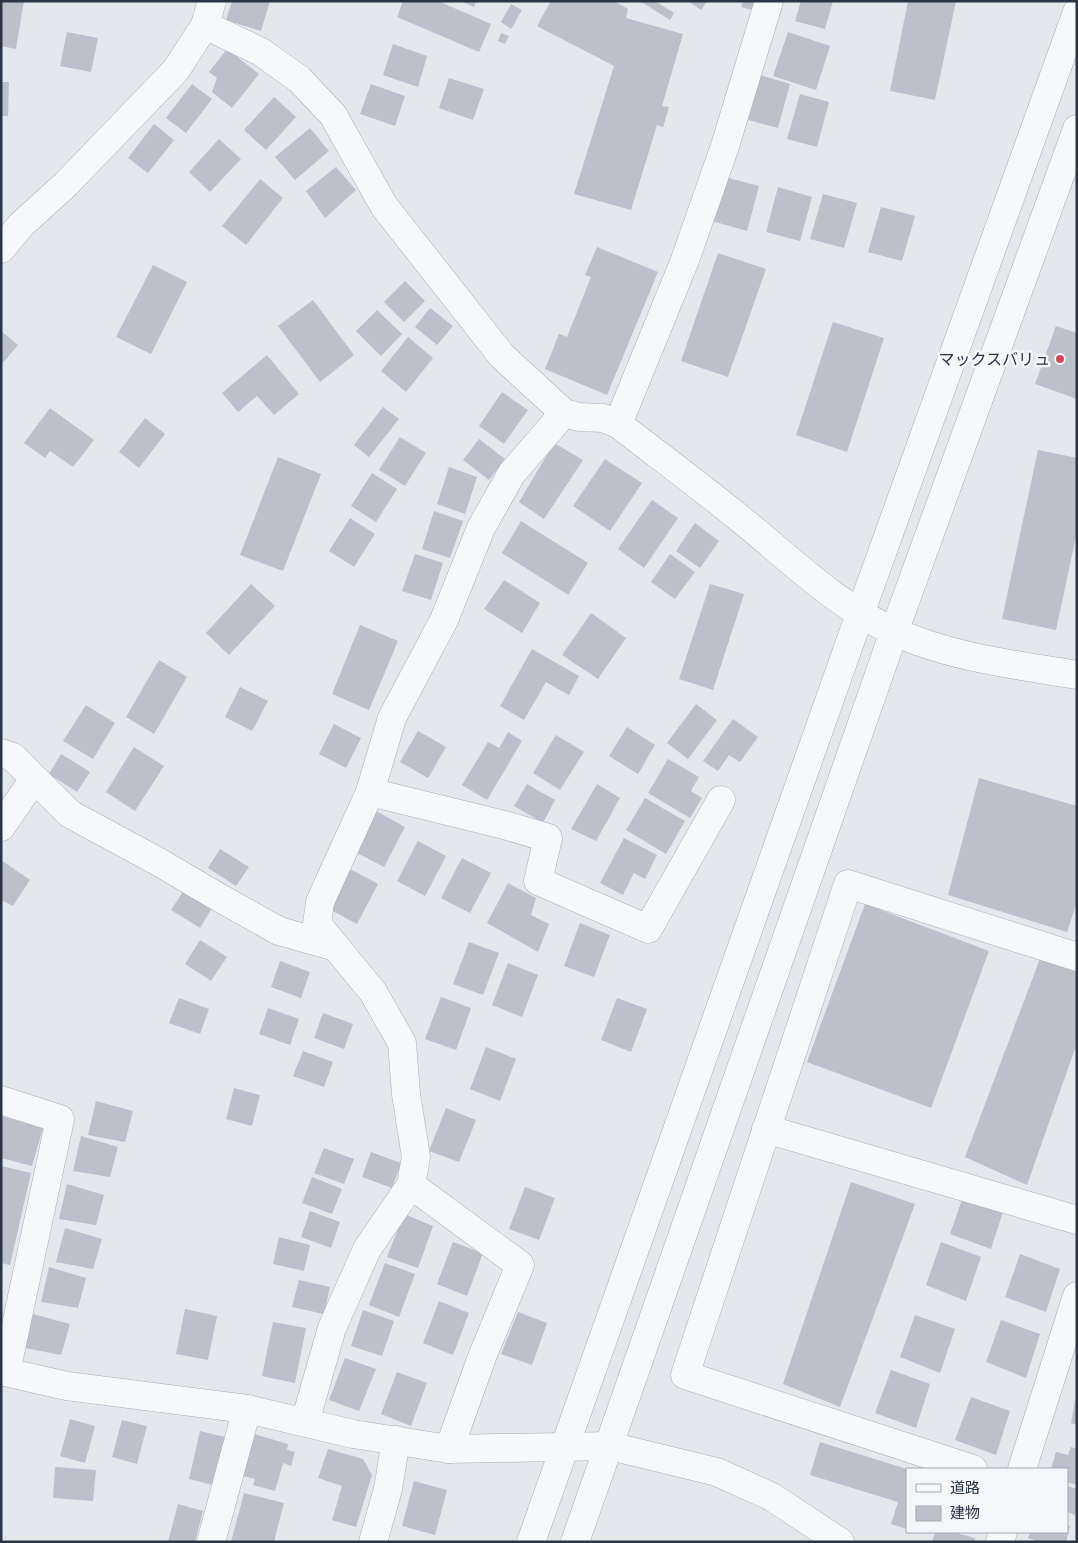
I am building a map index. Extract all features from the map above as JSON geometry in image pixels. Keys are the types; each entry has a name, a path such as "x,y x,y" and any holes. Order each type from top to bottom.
{"street":[{"path":"618,424 685,260 725,146 769,1"},
{"path":"531,1542 860,614 1077,12"},
{"path":"1,249 11,224 66,184 176,70 208,13 299,79 333,115 384,206 502,356 564,413 580,417 602,418 618,424 738,516 811,579 860,614 894,632 941,648 998,662 1077,675"},
{"path":"575,1542 894,632 1077,129"},
{"path":"305,1422 332,1328 367,1249 410,1185 416,1157 406,1094 402,1043 372,992 317,924 320,902 370,792 392,718 444,620 481,528 512,473 564,413"},
{"path":"1,753 13,757 70,814 279,931 336,947"},
{"path":"1,827 34,779"},
{"path":"370,792 508,826 548,838 538,880 648,929 720,800"},
{"path":"969,1468 685,1375 848,884 1077,957"},
{"path":"1,1100 60,1119 4,1372 67,1386 247,1409 353,1434 449,1449 610,1446 718,1472 772,1497 840,1542"},
{"path":"766,1130 1077,1220"},
{"path":"410,1185 520,1265 482,1357 449,1449"},
{"path":"1022,1468 1077,1296"},
{"path":"211,1542 247,1409"},
{"path":"374,1542 388,1489 396,1440"}],"building":[{"path":"1,1 24,1 16,49 1,46"},
{"path":"232,1 270,1 261,31 226,20"},
{"path":"403,1 438,1 491,24 479,52 397,17"},
{"path":"461,1 476,1 474,7"},
{"path":"551,1 614,1 628,9 626,18 683,34 662,106 669,107 663,127 657,125 631,210 574,194 614,66 537,26"},
{"path":"640,1 655,1 674,13 670,20"},
{"path":"688,1 707,1 701,10"},
{"path":"743,1 755,1 752,10 741,7"},
{"path":"801,1 833,1 825,29 795,21"},
{"path":"908,1 956,1 935,100 890,91"},
{"path":"511,4 522,10 511,29 501,22"},
{"path":"67,32 98,38 91,72 60,66"},
{"path":"788,32 830,46 816,90 773,76"},
{"path":"501,33 509,36 505,44 498,41"},
{"path":"393,44 427,56 418,87 383,75"},
{"path":"227,49 259,74 232,108 212,92 217,78 209,72"},
{"path":"760,75 790,84 778,128 748,120"},
{"path":"449,78 484,89 473,120 439,108"},
{"path":"1,82 9,82 8,116 1,116"},
{"path":"192,84 212,99 186,133 166,118"},
{"path":"371,84 405,96 395,126 360,114"},
{"path":"800,94 829,102 817,147 787,139"},
{"path":"274,97 296,117 266,150 244,130"},
{"path":"154,124 174,140 148,173 128,158"},
{"path":"310,128 329,151 295,180 275,157"},
{"path":"219,139 241,159 210,192 189,172"},
{"path":"336,167 356,190 325,218 306,191"},
{"path":"725,177 759,186 747,231 712,221"},
{"path":"260,179 283,198 246,245 222,226"},
{"path":"778,187 812,197 800,241 766,232"},
{"path":"823,194 857,203 844,248 810,239"},
{"path":"881,207 915,216 902,261 868,252"},
{"path":"597,247 658,272 607,395 545,369 559,334 567,337 591,277 585,275"},
{"path":"718,253 766,269 728,377 681,361"},
{"path":"153,265 187,282 151,354 116,337"},
{"path":"405,281 425,301 404,322 384,302"},
{"path":"313,300 354,355 320,382 278,326"},
{"path":"430,308 453,326 437,345 415,327"},
{"path":"377,310 402,334 381,356 356,331"},
{"path":"833,322 884,338 847,452 796,435"},
{"name":"マックスバリュ","path":"1056,326 1077,333 1077,399 1035,384"},
{"path":"1,331 18,345 1,365"},
{"path":"408,337 433,358 406,392 381,371"},
{"path":"267,355 299,394 274,415 257,396 238,412 222,393"},
{"path":"502,392 528,410 504,444 479,426"},
{"path":"383,407 399,419 369,457 354,445"},
{"path":"50,408 94,440 73,467 50,451 45,458 24,443"},
{"path":"145,418 165,434 139,468 119,452"},
{"path":"400,437 426,453 405,486 379,470"},
{"path":"479,439 505,459 489,480 463,460"},
{"path":"554,443 583,460 544,519 519,502"},
{"path":"1038,450 1077,458 1077,532 1056,630 1002,619"},
{"path":"278,457 321,474 283,571 240,555"},
{"path":"605,459 642,483 610,531 573,506"},
{"path":"449,467 477,477 465,514 437,504"},
{"path":"372,473 397,489 376,522 351,506"},
{"path":"652,500 678,518 644,568 618,549"},
{"path":"434,511 463,521 450,558 422,549"},
{"path":"350,518 375,534 354,567 329,551"},
{"path":"521,521 588,563 568,595 502,553"},
{"path":"695,523 719,541 700,568 676,551"},
{"path":"415,554 443,563 431,600 402,591"},
{"path":"670,554 695,572 675,599 651,582"},
{"path":"504,580 540,603 522,633 484,609"},
{"path":"251,584 275,606 229,655 206,633"},
{"path":"710,584 744,594 713,690 679,679"},
{"path":"591,613 626,638 598,679 562,655"},
{"path":"360,625 398,641 369,710 332,694"},
{"path":"532,649 579,676 569,695 546,682 524,720 500,706"},
{"path":"159,660 187,677 154,734 126,717"},
{"path":"240,687 268,701 252,731 225,717"},
{"path":"696,704 717,720 688,759 667,743"},
{"path":"86,705 115,723 93,759 63,741"},
{"path":"733,719 758,737 740,762 729,755 718,771 703,761"},
{"path":"334,724 361,738 346,768 319,754"},
{"path":"627,727 655,745 638,774 609,756"},
{"path":"418,731 446,747 428,778 400,762"},
{"path":"508,732 522,741 487,800 462,785 488,742 499,748"},
{"path":"556,735 584,752 560,790 533,773"},
{"path":"134,747 164,766 135,811 106,792"},
{"path":"61,754 90,772 77,792 49,774"},
{"path":"668,759 699,777 691,791 702,798 690,818 648,793"},
{"path":"979,778 1077,806 1077,902 1067,932 948,895"},
{"path":"527,784 555,800 543,823 514,806"},
{"path":"597,784 620,798 596,841 571,829"},
{"path":"645,798 685,821 666,854 626,830"},
{"path":"376,811 405,827 384,867 355,852"},
{"path":"624,838 657,855 645,879 634,873 623,895 600,883"},
{"path":"418,841 446,856 425,896 397,881"},
{"path":"220,849 249,867 236,886 208,868"},
{"path":"462,858 491,873 470,913 441,898"},
{"path":"1,860 30,880 13,906 1,900"},
{"path":"350,869 378,884 357,924 329,909"},
{"path":"508,883 536,898 531,915 549,924 538,952 487,923"},
{"path":"184,890 212,908 200,928 171,910"},
{"path":"865,904 989,951 931,1108 807,1062"},
{"path":"580,923 610,935 594,977 564,966"},
{"path":"200,940 227,957 211,981 185,964"},
{"path":"469,942 499,953 483,995 453,984"},
{"path":"1041,956 1077,966 1077,1043 1027,1185 965,1157"},
{"path":"280,961 310,972 301,998 271,987"},
{"path":"508,963 538,975 522,1017 492,1005"},
{"path":"441,997 471,1008 456,1050 425,1039"},
{"path":"179,998 209,1009 200,1034 169,1023"},
{"path":"617,998 647,1009 631,1052 601,1040"},
{"path":"268,1008 299,1019 290,1045 259,1034"},
{"path":"323,1013 353,1024 344,1049 314,1038"},
{"path":"486,1047 516,1059 500,1101 470,1089"},
{"path":"303,1051 333,1062 324,1087 293,1076"},
{"path":"234,1088 260,1095 252,1126 226,1119"},
{"path":"96,1101 133,1111 125,1142 88,1135"},
{"path":"446,1108 476,1120 459,1162 429,1151"},
{"path":"1,1116 43,1128 32,1166 1,1158"},
{"path":"81,1136 118,1147 110,1177 73,1171"},
{"path":"324,1148 354,1159 344,1184 314,1173"},
{"path":"371,1152 401,1163 392,1188 362,1177"},
{"path":"1,1166 31,1173 10,1265 1,1263"},
{"path":"312,1177 342,1189 332,1214 302,1203"},
{"path":"851,1182 915,1204 840,1407 783,1384"},
{"path":"67,1184 104,1195 96,1225 59,1219"},
{"path":"525,1187 555,1198 539,1240 509,1229"},
{"path":"965,1191 1005,1206 991,1249 950,1234"},
{"path":"310,1211 340,1222 331,1248 301,1237"},
{"path":"404,1214 433,1226 418,1268 387,1257"},
{"path":"65,1228 102,1239 93,1269 56,1262"},
{"path":"279,1237 310,1245 304,1271 273,1264"},
{"path":"453,1242 483,1253 467,1296 437,1284"},
{"path":"941,1242 981,1257 966,1301 926,1285"},
{"path":"1020,1254 1060,1269 1046,1312 1005,1297"},
{"path":"385,1263 415,1274 399,1317 369,1305"},
{"path":"49,1267 86,1278 78,1308 41,1302"},
{"path":"299,1280 330,1287 324,1314 292,1307"},
{"path":"439,1301 469,1313 453,1355 423,1343"},
{"path":"185,1309 217,1316 208,1360 176,1354"},
{"path":"363,1310 394,1321 382,1356 351,1346"},
{"path":"518,1312 547,1323 532,1365 501,1354"},
{"path":"33,1314 70,1324 61,1355 25,1348"},
{"path":"915,1315 955,1329 940,1373 900,1357"},
{"path":"1001,1320 1040,1334 1026,1378 986,1362"},
{"path":"273,1322 306,1328 295,1383 262,1376"},
{"path":"345,1358 376,1369 359,1411 329,1400"},
{"path":"891,1370 930,1384 916,1428 875,1413"},
{"path":"397,1372 427,1383 411,1426 381,1414"},
{"path":"1077,1396 1077,1425 1071,1423"},
{"path":"971,1397 1010,1411 996,1455 955,1440"},
{"path":"70,1419 95,1426 85,1463 60,1456"},
{"path":"122,1420 147,1426 137,1464 112,1457"},
{"path":"200,1431 225,1437 213,1485 189,1479"},
{"path":"254,1434 288,1444 287,1450 295,1452 291,1466 283,1463 275,1491 253,1485 255,1479 243,1476"},
{"path":"820,1442 906,1469 906,1529 891,1524 898,1502 810,1475"},
{"path":"1071,1447 1077,1449 1077,1485 1068,1482 1068,1468 1051,1468 1056,1452 1068,1455"},
{"path":"328,1449 363,1459 372,1475 356,1527 332,1520 342,1486 318,1478"},
{"path":"55,1467 96,1470 93,1501 53,1498"},
{"path":"414,1481 447,1490 435,1535 402,1526"},
{"path":"1068,1486 1077,1489 1075,1515 1068,1512"},
{"path":"244,1493 284,1503 274,1542 231,1542"},
{"path":"178,1504 203,1511 195,1542 168,1542"},
{"path":"1068,1525 1070,1526 1066,1542 1039,1542 1028,1538 1030,1533 1068,1533"},
{"path":"935,1533 957,1533 975,1538 974,1542 932,1542"}],"place":[{"name":"マックスバリュ","path":"1060,359"}]}
